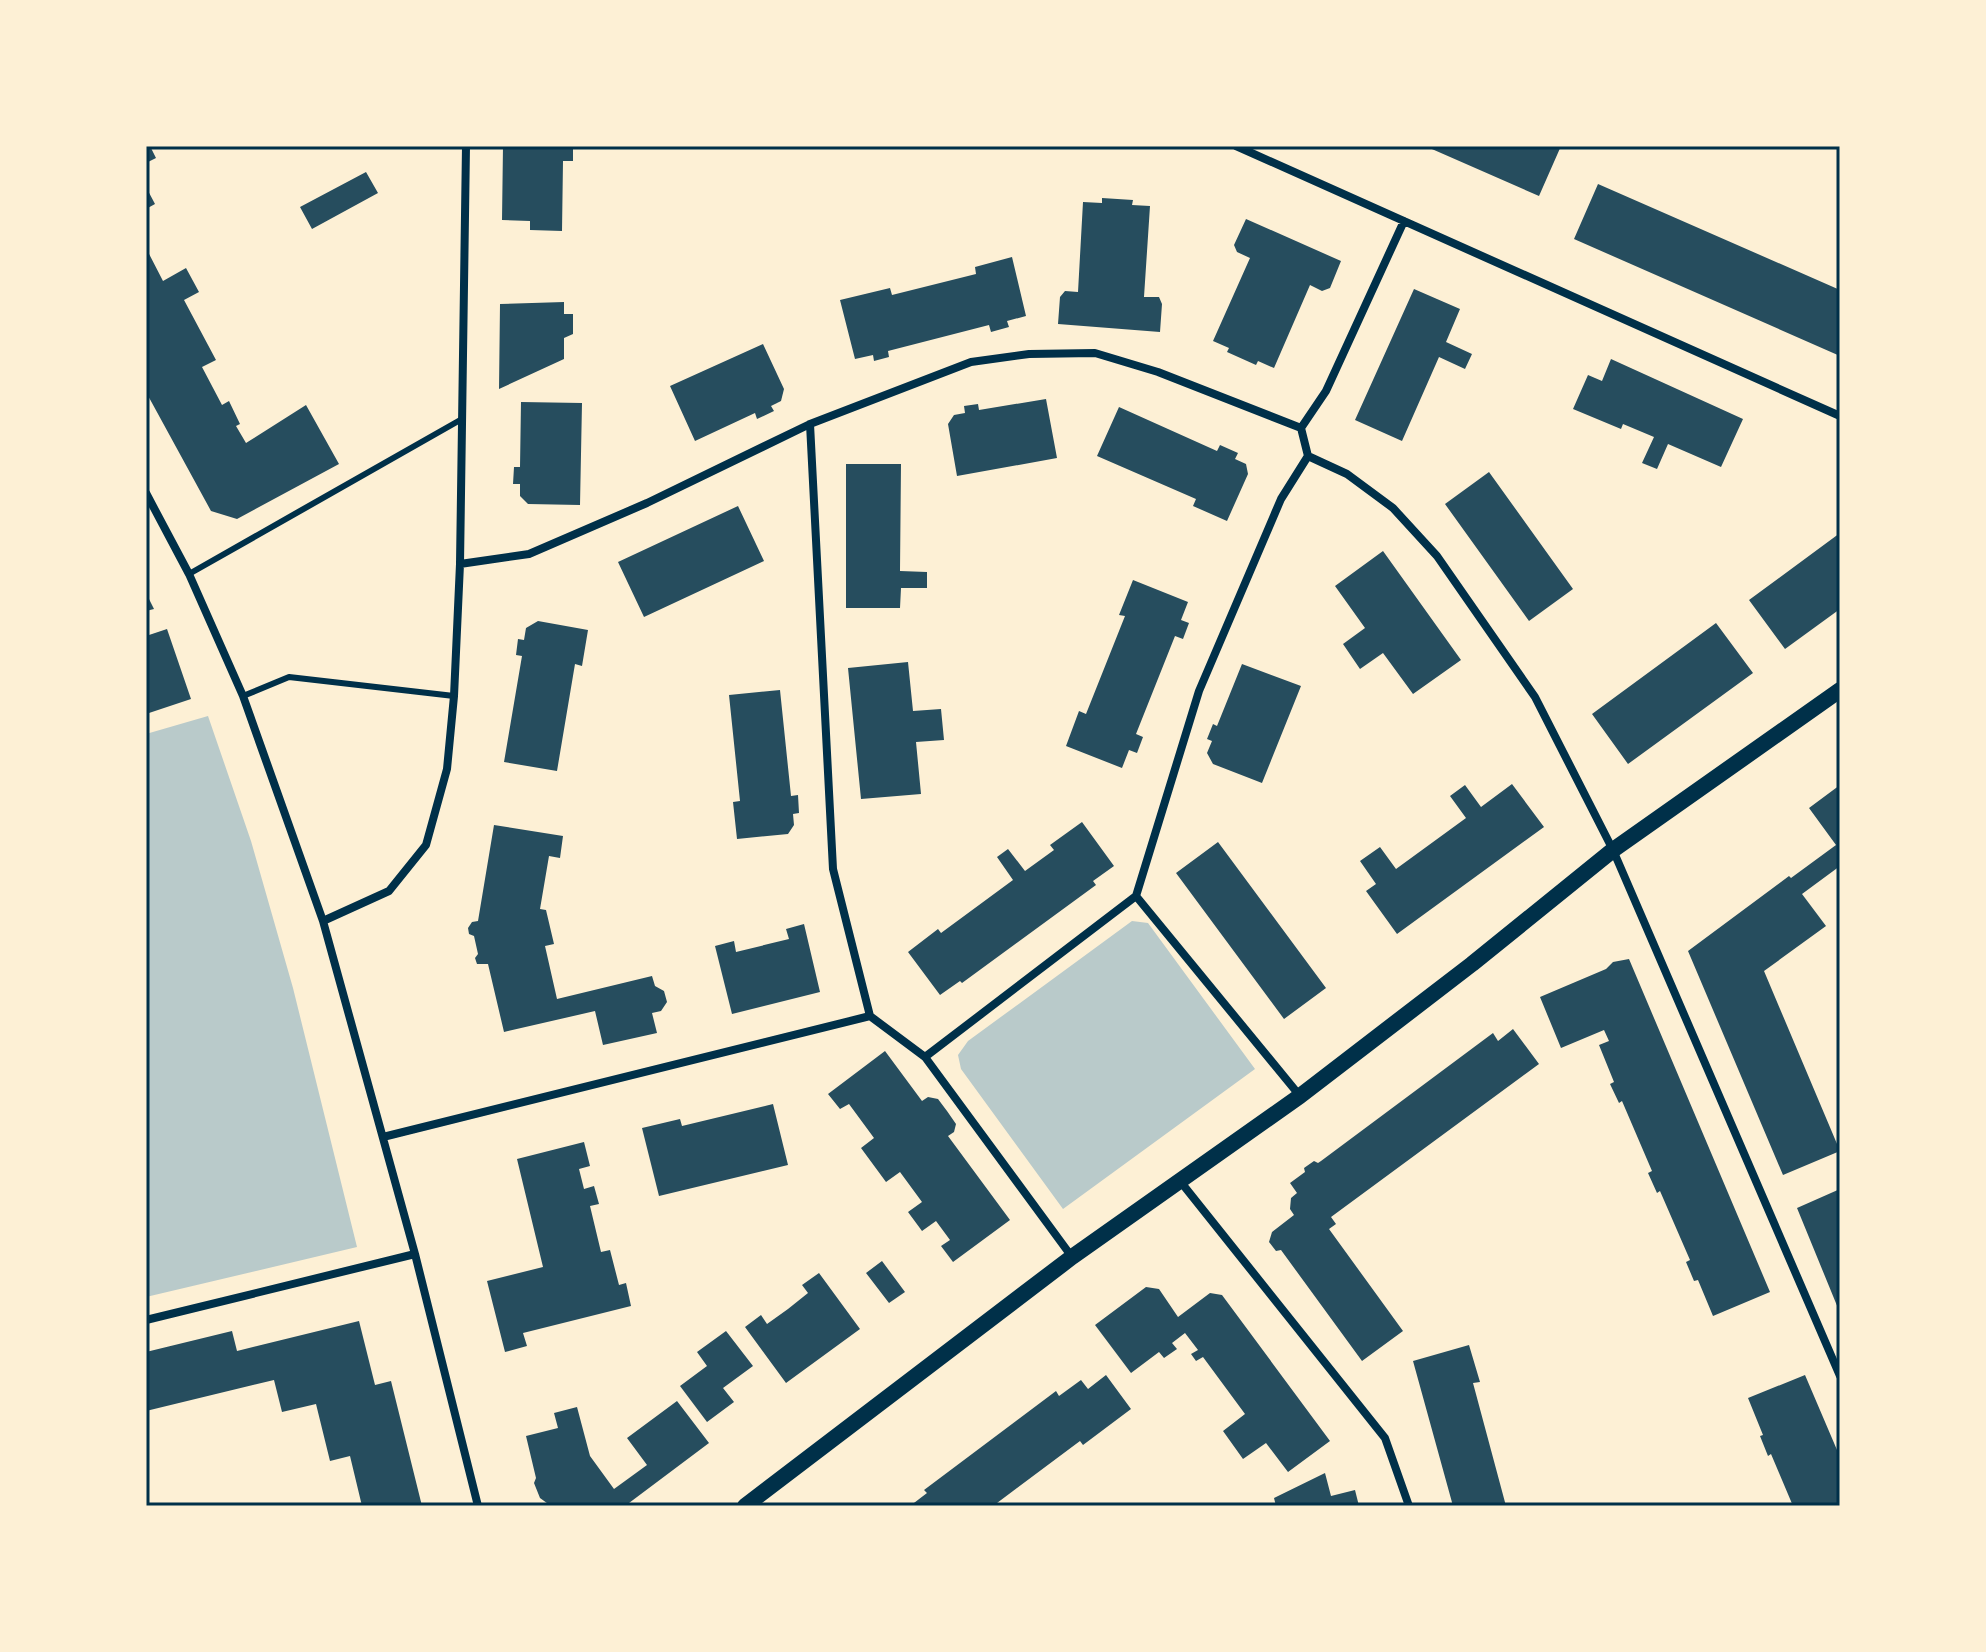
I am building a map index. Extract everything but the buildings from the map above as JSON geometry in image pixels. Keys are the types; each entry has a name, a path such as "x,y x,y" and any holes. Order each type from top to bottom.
{"main road":[{"path":"745,1506 1072,1257 1300,1096 1472,964 1613,850 1840,690"}],"street":[{"path":"323,921 389,891 426,845 447,769 460,564 466,146"},
{"path":"1236,146 1840,416"},
{"path":"925,1057 1136,896 1199,691 1281,499 1308,456 1301,428 1326,391 1404,221"},
{"path":"460,564 529,554 647,503 810,424 971,362 1029,354 1095,353 1158,372 1301,428"},
{"path":"810,424 833,869 870,1016 925,1057 1072,1257"},
{"path":"1308,456 1347,474 1393,508 1437,556 1535,697 1613,850 1840,1376"},
{"path":"146,493 189,574 243,696 323,921 415,1254 478,1506"},
{"path":"1136,896 1300,1096"},
{"path":"383,1137 870,1016"},
{"path":"1180,1180 1385,1438 1409,1506"},
{"path":"146,1320 415,1254"}],"lane":[{"path":"189,574 462,419"},
{"path":"243,696 289,677 454,696"}],"shaded area":[{"path":"208,716 251,841 293,988 357,1247 146,1297 146,734"},
{"path":"1132,921 1148,923 1255,1069 1063,1209 961,1069 958,1055 968,1041"}]}
